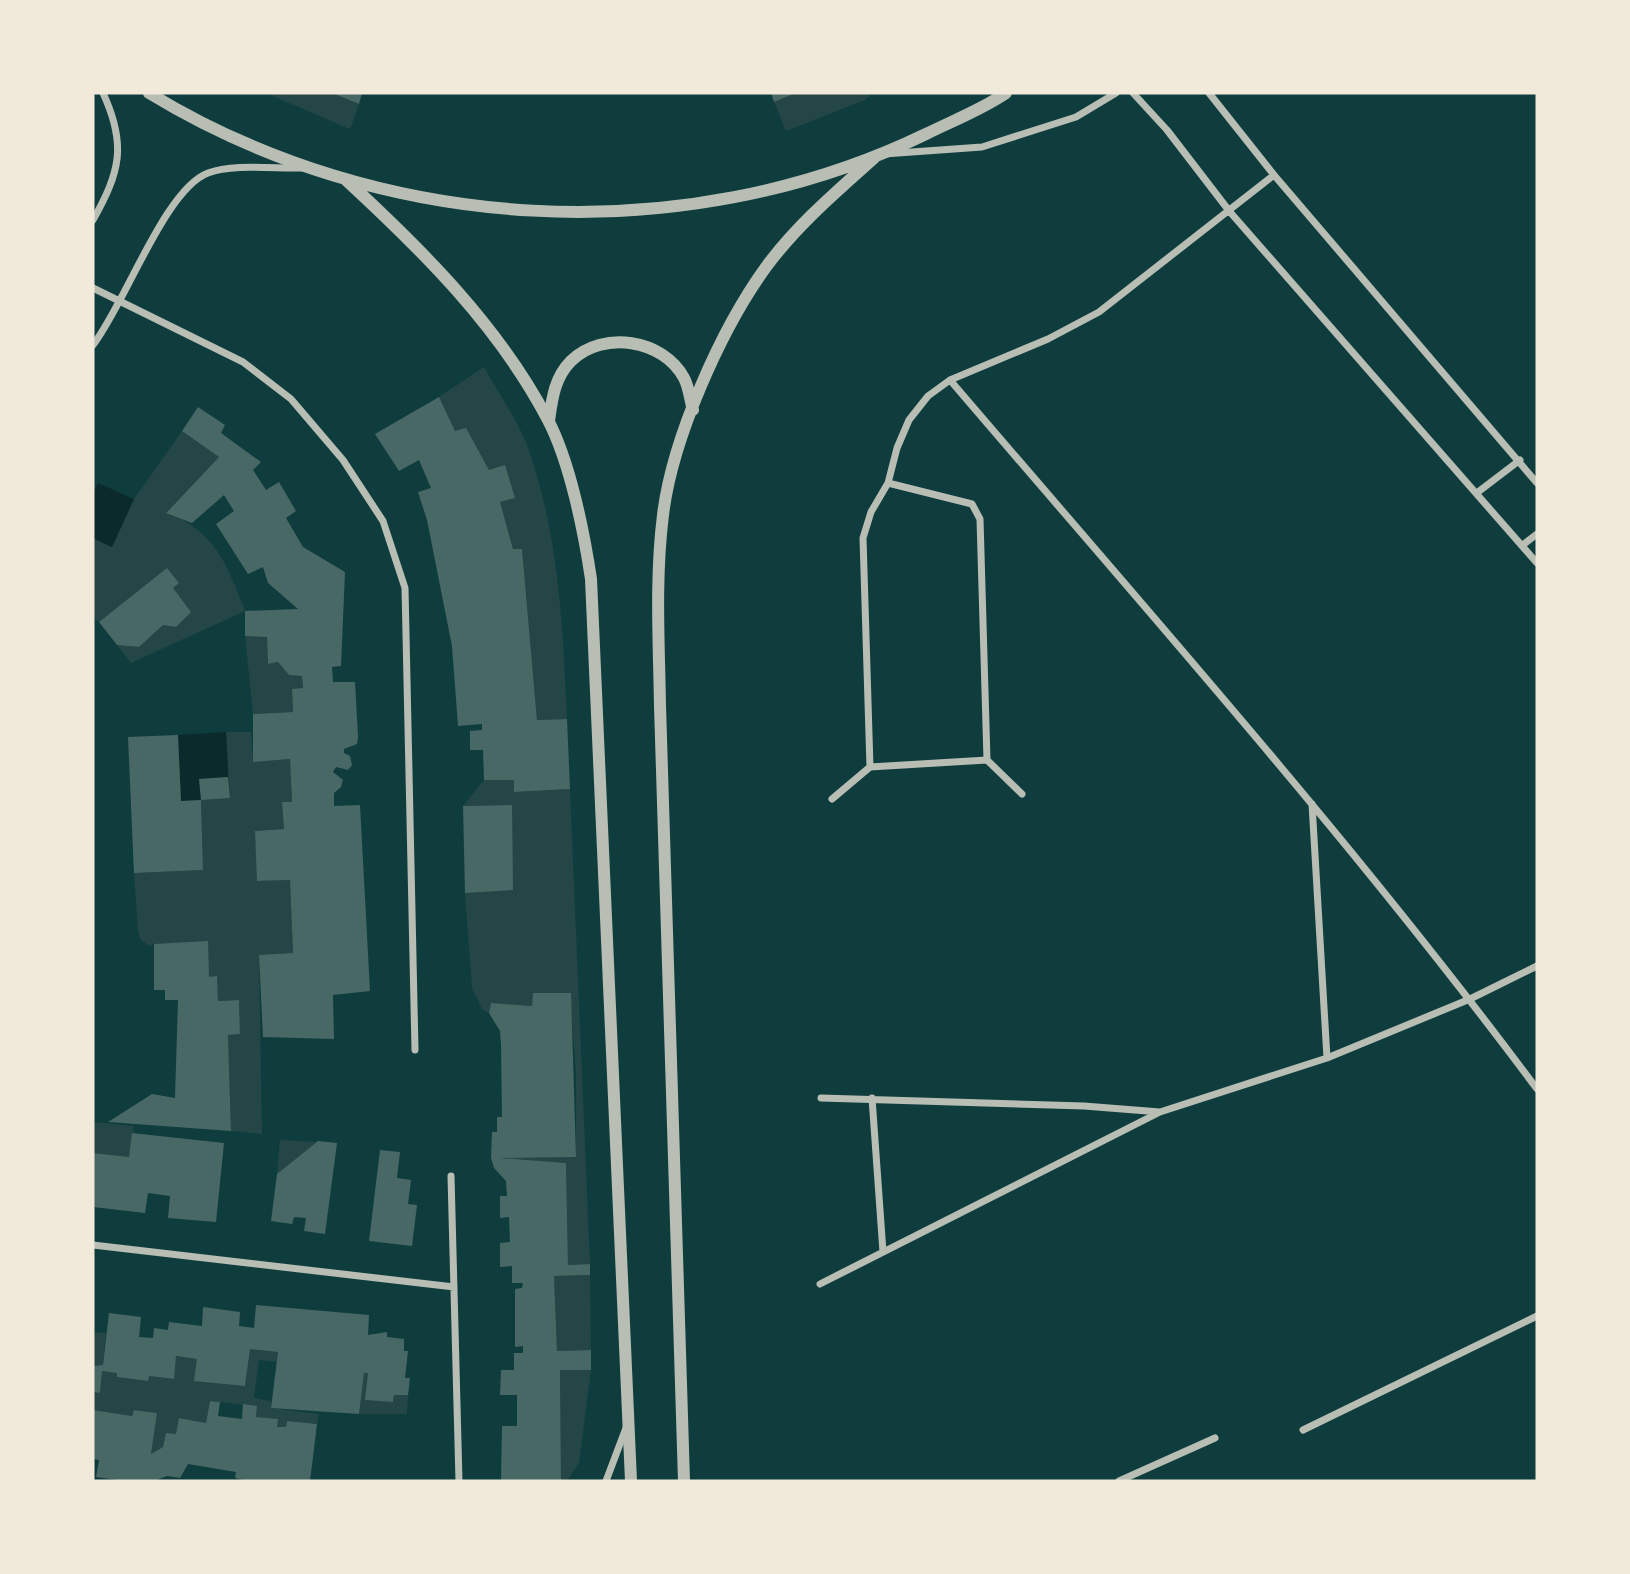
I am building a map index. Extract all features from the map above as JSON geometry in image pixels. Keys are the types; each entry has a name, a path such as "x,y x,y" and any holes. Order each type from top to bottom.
{"street":[{"path":"93,220 111,188 119,163 113,117 103,93"},
{"path":"149,93 216,130 307,168 450,203 558,213 665,208 771,190 879,156 1006,93"},
{"path":"684,1481 665,941 657,578 663,512 693,410 731,323 766,267 816,209 879,156 982,147 1076,117 1116,93"},
{"path":"1133,93 1167,130 1230,212 1524,544 1537,563"},
{"path":"1209,93 1274,175 1537,483"},
{"path":"93,345 121,302 162,224 181,194 194,180 223,168 307,168"},
{"path":"870,767 863,538 871,512 888,483 897,448 909,419 928,396 950,380 1048,339 1099,312 1274,175"},
{"path":"345,179 388,219 469,305 511,359 549,421 585,539 592,579 631,1481"},
{"path":"93,288 243,362 291,399 343,460 383,521 405,588 415,1050"},
{"path":"549,421 553,389 571,361 600,345 632,342 662,354 684,378 693,410"},
{"path":"950,380 1312,804 1470,999 1537,1089"},
{"path":"1478,492 1520,460"},
{"path":"888,483 972,504 980,519 987,761 1022,794"},
{"path":"1524,544 1537,534"},
{"path":"832,799 870,767 987,761"},
{"path":"1312,804 1327,1058"},
{"path":"820,1284 1160,1112 1327,1058 1470,999 1537,966"},
{"path":"821,1098 1084,1106 1160,1112"},
{"path":"872,1098 883,1252"},
{"path":"451,1176 459,1481"},
{"path":"93,1245 454,1287"},
{"path":"1303,1430 1537,1316"},
{"path":"606,1481 629,1421"},
{"path":"1119,1481 1215,1438"}],"shaded area":[{"path":"266,93 332,93 359,104 350,129"},
{"path":"796,93 873,93 865,100 786,131 774,102"},
{"path":"484,367 524,438 547,514 558,582 567,719 537,720 522,549 513,549 500,502 515,498 489,470 466,429 455,431 439,397"},
{"path":"182,431 219,457 166,512 197,530 218,551 245,611 131,663 117,645 139,647 163,625 176,627 179,621 167,569 99,622 93,618 93,538 112,547 134,499"},
{"path":"98,483 134,499 112,547 93,538 93,494"},
{"path":"245,636 267,637 268,664 278,662 289,675 302,676 303,688 292,690 293,712 253,714"},
{"path":"226,732 251,732 253,762 290,759 292,802 282,802 284,829 255,831 258,881 290,880 293,953 259,956 262,1134 231,1131 228,1035 240,1034 239,1000 218,1001 217,977 209,977 154,944 149,946 140,939 138,931 134,873 203,870 201,800 230,797"},
{"path":"226,732 228,777 199,779 201,800 181,801 178,735"},
{"path":"484,780 514,780 515,792 570,789 590,1264 568,1265 566,1163 494,1158 576,1157 576,1073 570,993 533,993 532,1006 491,1003 489,1013 482,1009 472,988 465,893 512,805 463,806"},
{"path":"93,1122 134,1126 129,1157 93,1153"},
{"path":"280,1140 317,1142 277,1174"},
{"path":"590,1275 591,1350 557,1351 554,1276"},
{"path":"93,1332 106,1333 103,1365 93,1366"},
{"path":"250,1349 278,1352 277,1362 259,1360 254,1398 271,1401 271,1408 319,1414 317,1424 287,1421 286,1427 277,1427 277,1419 256,1417 257,1406 210,1401 206,1423 180,1418 176,1434 166,1434 163,1447 151,1454 157,1413 134,1410 132,1416 93,1410 93,1392 100,1393 102,1371 117,1373 117,1377 148,1381 149,1376 173,1379 176,1356 197,1359 245,1386"},
{"path":"560,1370 591,1370 579,1463 567,1481 561,1481"},
{"path":"364,1373 368,1373 366,1400 393,1402 394,1395 408,1395 407,1414 359,1414"}],"building":[{"path":"332,93 362,93 359,104"},
{"path":"771,93 796,93 774,102"},
{"path":"439,397 455,431 466,428 489,470 505,465 515,498 500,502 513,549 522,549 537,720 567,719 570,789 514,792 514,780 484,780 483,750 470,750 470,731 482,730 482,724 458,726 452,646 427,520 418,492 431,488 419,460 399,471 375,434"},
{"path":"198,407 225,425 221,433 261,462 253,470 266,490 279,482 296,511 286,518 303,547 345,572 341,666 332,667 333,682 355,682 358,737 357,744 344,749 344,753 350,756 352,765 348,770 336,767 333,772 343,780 341,787 334,793 334,806 360,805 370,991 333,995 334,1039 263,1037 259,955 293,953 290,880 257,881 255,831 284,829 282,802 292,802 290,759 253,762 253,714 293,712 292,689 303,688 302,676 289,675 278,662 268,664 267,637 245,636 245,611 298,609 268,583 263,567 248,574 216,524 234,511 224,495 192,523 166,513 219,457 182,431"},
{"path":"167,568 179,583 173,588 191,612 176,627 163,625 139,647 117,645 99,622"},
{"path":"178,735 181,801 201,800 203,870 134,873 128,737"},
{"path":"228,777 230,798 201,800 199,779"},
{"path":"512,805 513,890 465,893 463,806"},
{"path":"208,941 209,977 217,976 218,1001 239,1000 240,1034 228,1035 231,1131 108,1122 152,1094 175,1098 178,1000 165,1000 165,990 154,990 154,944"},
{"path":"533,993 571,993 576,1157 500,1158 566,1163 568,1265 590,1264 590,1275 554,1276 557,1351 591,1350 591,1370 560,1370 561,1481 501,1481 502,1426 517,1426 517,1395 500,1395 501,1370 514,1370 514,1353 523,1353 523,1346 515,1347 515,1289 522,1288 523,1283 512,1283 512,1266 500,1267 500,1243 510,1242 509,1217 500,1218 500,1196 507,1196 506,1181 494,1168 491,1158 492,1132 497,1132 497,1117 502,1117 501,1044 500,1031 489,1013 491,1003 532,1006"},
{"path":"132,1133 224,1143 216,1222 168,1218 170,1196 148,1193 145,1213 93,1207 93,1153 129,1157"},
{"path":"318,1141 337,1143 325,1234 304,1231 306,1218 294,1217 292,1224 271,1221 277,1174"},
{"path":"380,1150 400,1152 397,1178 411,1180 408,1204 417,1205 412,1246 369,1241"},
{"path":"256,1305 369,1315 368,1335 387,1332 387,1337 404,1339 404,1351 408,1351 405,1378 410,1378 408,1395 394,1395 393,1402 365,1400 368,1373 364,1373 359,1414 271,1408 278,1352 250,1349 245,1386 194,1381 197,1359 176,1356 174,1379 149,1376 148,1381 117,1377 117,1373 102,1371 100,1393 93,1392 93,1366 103,1365 109,1313 141,1317 139,1337 153,1338 154,1328 168,1330 169,1322 202,1326 203,1307 240,1312 239,1326 254,1328"},
{"path":"210,1401 220,1402 218,1416 242,1419 243,1404 257,1406 256,1417 278,1419 277,1427 286,1427 287,1421 317,1424 310,1481 247,1481 235,1478 236,1472 188,1464 180,1478 167,1476 154,1481 124,1481 96,1477 99,1460 93,1459 93,1410 132,1416 134,1410 157,1413 151,1454 163,1447 166,1433 176,1434 179,1418 206,1423"}]}
